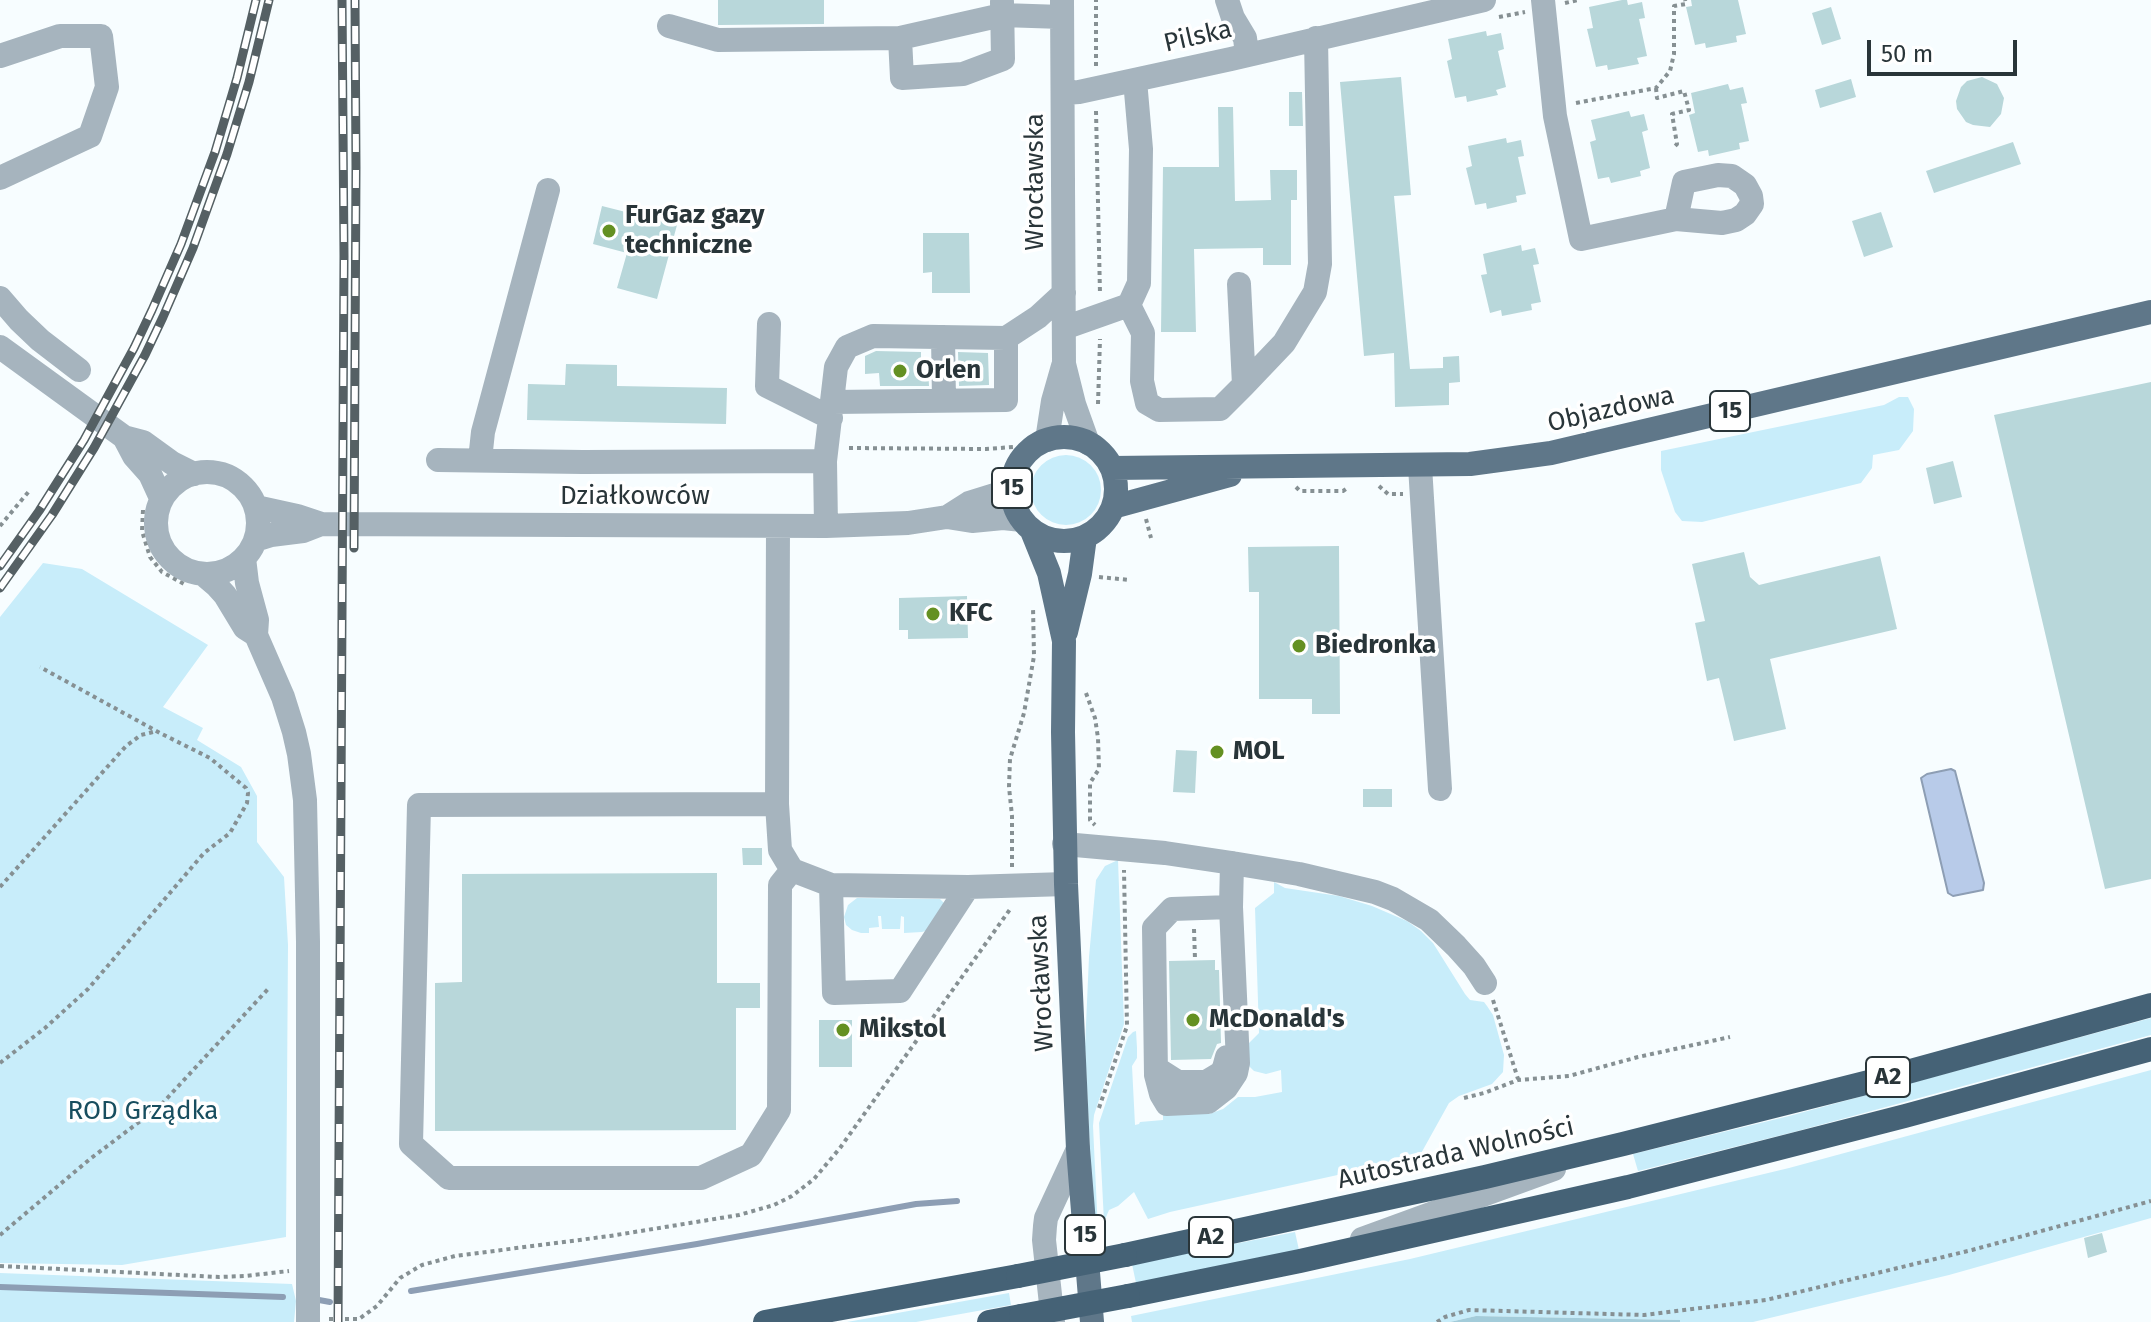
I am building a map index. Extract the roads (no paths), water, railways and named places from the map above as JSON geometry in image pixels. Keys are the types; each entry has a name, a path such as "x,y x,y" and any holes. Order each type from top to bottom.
{"highway":[{"name":"Autostrada Wolności","path":"765,1322 1125,1255 1485,1177 1889,1077 2151,1005"},
{"name":"A2","path":"989,1322 1300,1261 1628,1187 2151,1049"}],"main road":[{"name":"Objazdowa","path":"1112,468 1420,466 1470,464 1551,453 2151,312"},
{"name":"15","path":"1085,537 1058,541 1045,538 1027,525 1014,506 1009,472 1014,474 1022,458 1033,447 1047,440 1068,437 1088,443"},
{"path":"1085,537 1107,519 1116,494 1112,468 1102,454 1088,443"},
{"name":"Objazdowa","path":"1113,507 1263,466"},
{"name":"Wrocławska","path":"1027,525 1049,573 1064,641 1064,844 1078,1149 1092,1322"},
{"name":"Wrocławska","path":"1064,641 1080,574 1085,537"}],"street":[{"path":"1227,0 1245,38 1247,55"},
{"name":"Pilska","path":"1064,93 1247,55 1458,3 1492,9"},
{"path":"1543,4 1554,107 1581,239 1676,219"},
{"path":"669,26 718,40 900,38 1002,7 1062,8"},
{"path":"900,38 902,78 963,74 1003,59 1002,7"},
{"name":"Wrocławska","path":"1047,440 1053,401 1064,364 1062,8"},
{"path":"0,56 60,36 101,36 107,87 90,136 0,178"},
{"path":"1129,305 1143,333 1142,381 1147,403 1159,410 1220,409 1284,343 1315,292 1320,264 1316,38"},
{"path":"1064,328 1129,305 1139,283 1141,149 1135,80"},
{"path":"480,460 483,432 548,190"},
{"path":"1239,284 1244,385"},
{"path":"826,526 825,461 836,367 847,347 873,336 1006,338 1038,317 1064,293"},
{"path":"0,298 30,330 79,370"},
{"path":"769,324 767,386 832,410 944,400 1006,400 1006,338"},
{"path":"943,337 944,400"},
{"path":"0,347 124,437 143,442 181,469 194,474"},
{"name":"Wrocławska","path":"1064,364 1086,404 1088,443"},
{"path":"124,437 134,456 155,482 155,532 161,548 172,562 198,581 216,585 245,628 256,635"},
{"path":"438,460 825,461"},
{"path":"1420,466 1440,789"},
{"path":"153,500 186,475 203,471 220,473 236,480 248,492 256,507 259,524 250,549 247,583 257,620 256,635 283,697 294,732 305,800 308,1320"},
{"name":"Działkowców","path":"947,517 969,503 998,494 1009,472"},
{"name":"Działkowców","path":"256,507 321,524"},
{"name":"Działkowców","path":"250,549 321,524 826,526 885,525 947,517 972,521 1003,518 1027,525"},
{"path":"778,526 777,804 780,850 792,870 831,885 968,887 1066,884"},
{"path":"198,581 235,566 250,549"},
{"path":"777,804 419,805 411,1144 449,1178 701,1178 751,1155 779,1110 780,885 792,870"},
{"path":"1064,844 1232,863 1345,883 1393,899 1429,920 1474,966 1485,983"},
{"path":"1231,907 1172,909 1154,928 1156,1068 1161,1094 1167,1104 1208,1102 1226,1088 1238,1063 1232,863"},
{"path":"831,885 834,993 900,991 968,887"},
{"path":"1300,1261 1623,1144"},
{"path":"1053,1322 1044,1240 1046,1218 1078,1149"},
{"path":"1298,1218 1628,1187"}],"waterway":[{"path":"411,1291 916,1204 957,1201"},
{"path":"0,1287 283,1297"},
{"path":"319,1300 330,1302"}],"railway":[{"path":"0,566 84,440 152,310 181,244 215,152 256,0"},
{"path":"0,588 52,515 94,448 163,317 193,248 227,154 269,0"},
{"path":"338,1322 344,256 342,0"},
{"path":"354,548 355,0"}],"place":[{"name":"FurGaz gazy techniczne","path":"609,231"},
{"name":"Orlen","path":"900,371"},
{"name":"KFC","path":"933,614"},
{"name":"Biedronka","path":"1299,646"},
{"name":"MOL","path":"1217,752"},
{"name":"McDonald's","path":"1193,1020"},
{"name":"Mikstol","path":"843,1030"}],"park label":[{"name":"ROD Grządka","path":"143,1112"}]}
